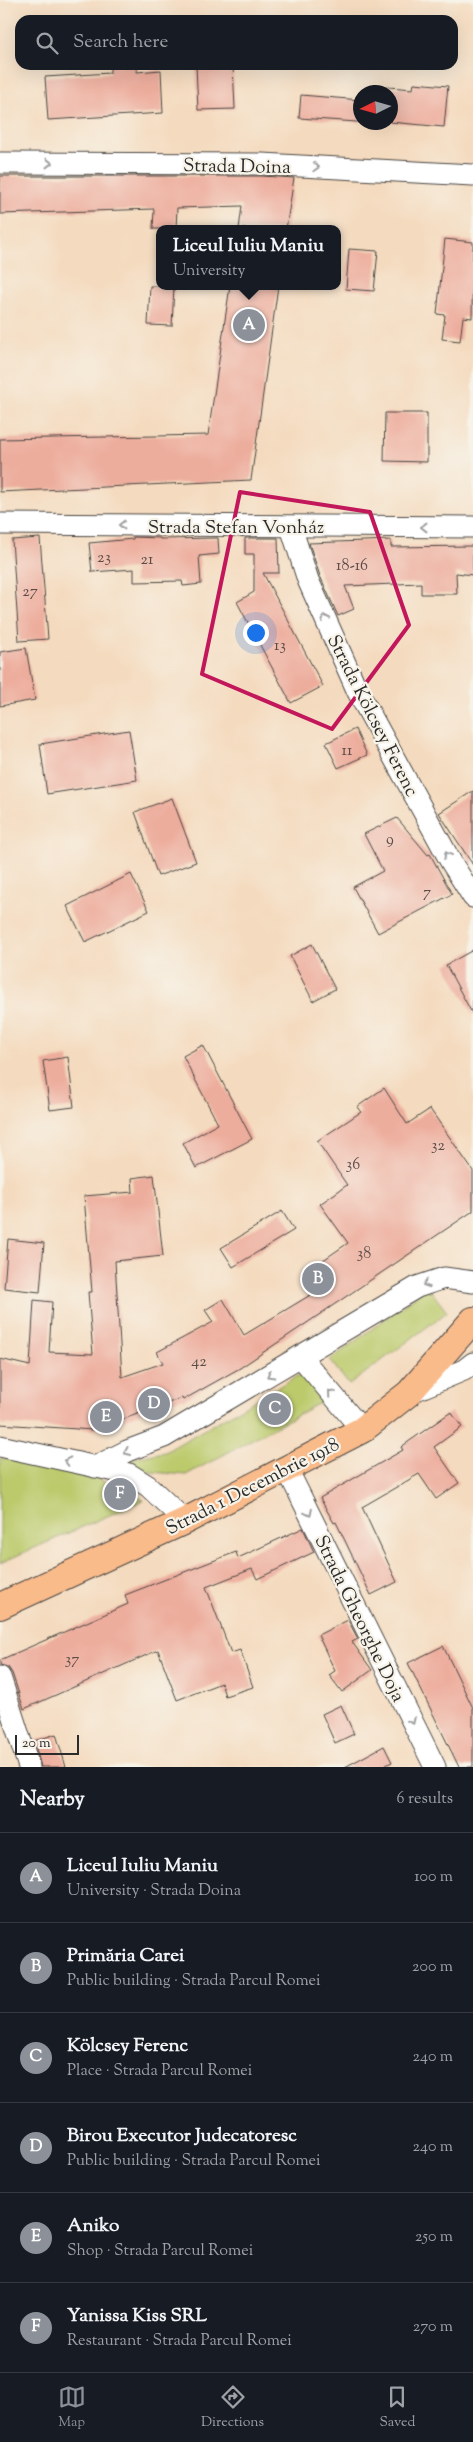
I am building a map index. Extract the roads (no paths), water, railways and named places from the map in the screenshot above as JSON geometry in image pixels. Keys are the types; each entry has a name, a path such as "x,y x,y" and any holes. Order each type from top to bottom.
{"main road":[{"name":"Strada 1 Decembrie 1918","path":"0,1606 185,1521 362,1430 408,1393 473,1320"}],"street":[{"name":"Strada Doina","path":"0,163 262,164 473,175"},
{"name":"Strada Stefan Vonház","path":"0,524 473,527"},
{"name":"Strada Kölcsey Ferenc","path":"291,527 308,580 358,692 451,862 473,896"},
{"path":"95,1467 164,1436 417,1287 444,1278 473,1282"},
{"path":"301,1356 362,1430"},
{"path":"408,1393 464,1370 473,1363"},
{"path":"0,1446 129,1474 148,1486 185,1521"},
{"name":"Strada Gheorghe Doja","path":"287,1469 435,1767"},
{"path":"0,1677 29,1767"}],"place":[{"name":"Liceul Iuliu Maniu","path":"249,325"},
{"name":"Primăria Carei","path":"318,1279"},
{"name":"Birou Executor Judecatoresc","path":"154,1404"},
{"name":"Kölcsey Ferenc","path":"275,1409"},
{"name":"Aniko","path":"106,1417"},
{"name":"Yanissa Kiss SRL","path":"120,1494"}]}
